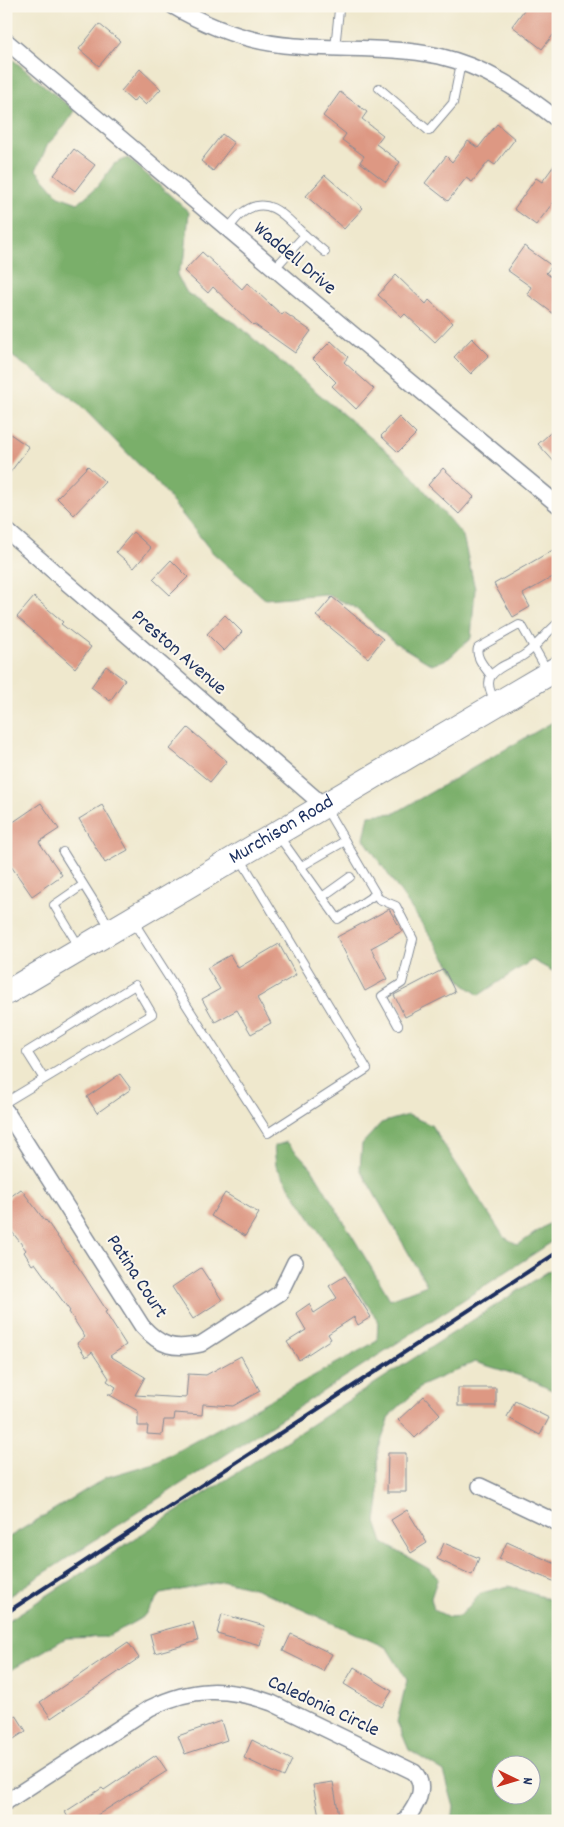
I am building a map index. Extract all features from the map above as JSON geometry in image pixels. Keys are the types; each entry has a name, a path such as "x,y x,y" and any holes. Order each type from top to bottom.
{"main road":[{"name":"Murchison Road","path":"6,993 553,671"}],"street":[{"path":"173,6 217,28 262,42 293,46 420,52 461,63 499,78 526,95 558,120"},
{"name":"Waddell Drive","path":"6,40 274,269 558,505"},
{"name":"Preston Avenue","path":"6,530 324,806"},
{"name":"Patina Court","path":"6,1111 142,1326 154,1339 170,1346 186,1347 201,1344 280,1293 295,1262"},
{"path":"480,1486 558,1523"},
{"name":"Caledonia Circle","path":"6,1802 150,1708 169,1698 189,1693 224,1691 252,1696 272,1703 414,1772 419,1777 421,1792 413,1809 404,1821"}],"lane":[{"path":"335,48 339,10 337,6"},
{"path":"379,88 429,131 453,103 461,63"},
{"path":"228,229 245,211 260,206 268,206 275,208 325,252"},
{"path":"274,269 305,235"},
{"path":"496,704 490,690 489,681 491,676 526,654 558,623"},
{"path":"491,676 476,654 476,650 519,625 522,626 534,647 553,671"},
{"path":"324,806 379,899 396,906 413,939 402,983 382,996 398,1025"},
{"path":"277,834 338,919 376,894"},
{"path":"300,868 345,842"},
{"path":"62,852 112,930"},
{"path":"132,919 268,1133 367,1069 239,856"},
{"path":"322,896 350,877"},
{"path":"80,948 54,905 83,885"},
{"path":"6,1102 152,1014 135,985 26,1052 44,1079"}],"green space":[{"path":"6,54 75,111 64,127 48,144 36,170 59,196 78,203 98,186 114,164 128,158 189,212 185,256 177,275 187,293 236,324 402,464 463,536 475,589 471,638 449,658 432,665 394,642 353,606 325,594 265,599 212,552 159,485 76,401 6,352"},
{"path":"558,719 558,974 532,960 479,995 463,984 364,839 369,815 395,813"},
{"path":"408,1115 431,1125 504,1237 518,1245 558,1217 558,1238 6,1598 6,1539 107,1477 157,1462 377,1341 378,1321 276,1166 274,1146 287,1142 311,1167 390,1299 427,1285 360,1169 362,1144 381,1123"},
{"path":"558,1265 558,1393 524,1377 475,1362 423,1385 391,1414 378,1450 379,1500 376,1522 383,1543 429,1569 438,1577 431,1598 434,1610 449,1617 460,1616 481,1593 509,1586 558,1602 558,1821 452,1821 454,1807 444,1772 409,1750 397,1722 407,1680 387,1648 257,1589 225,1581 161,1594 143,1617 107,1637 66,1638 6,1673 6,1622"}],"building":[{"path":"527,6 558,6 558,29 542,49 512,26"},
{"path":"99,24 120,41 99,66 79,49"},
{"path":"140,69 161,89 146,105 137,97 133,102 121,91"},
{"path":"340,92 367,112 362,119 383,135 376,144 400,162 386,182 360,162 364,156 342,140 346,134 323,116"},
{"path":"497,124 515,139 495,165 489,161 472,182 466,178 448,201 425,183 446,156 452,162 468,141 478,148"},
{"path":"222,134 234,143 213,171 201,161"},
{"path":"74,149 95,165 75,191 54,175"},
{"path":"558,160 558,196 536,225 514,209 536,178 542,182"},
{"path":"325,175 363,208 344,229 306,196"},
{"path":"524,246 552,266 546,273 558,282 558,317 527,294 531,287 507,270"},
{"path":"202,252 242,289 247,283 282,315 284,312 311,331 295,353 253,325 213,287 208,293 184,271"},
{"path":"396,275 426,304 429,300 453,323 435,342 405,314 402,317 378,295"},
{"path":"472,338 489,355 471,374 454,357"},
{"path":"331,341 348,357 344,362 374,389 356,409 332,386 336,382 313,359"},
{"path":"399,417 416,434 398,452 381,436"},
{"path":"558,426 558,466 538,444"},
{"path":"6,431 29,447 6,478"},
{"path":"88,466 105,482 74,515 57,498"},
{"path":"443,468 474,497 459,514 428,485"},
{"path":"133,532 151,548 134,568 116,552"},
{"path":"558,547 558,574 523,594 530,607 513,617 494,584"},
{"path":"171,560 188,577 170,595 153,579"},
{"path":"34,597 63,622 61,624 91,647 75,668 17,617"},
{"path":"332,597 383,639 368,658 316,616"},
{"path":"225,615 242,632 224,651 207,634"},
{"path":"106,666 125,680 110,701 91,687"},
{"path":"188,728 227,761 210,782 170,749"},
{"path":"41,803 59,829 39,842 62,875 32,896 6,859 6,827"},
{"path":"102,805 128,850 105,863 79,819"},
{"path":"389,909 402,931 371,948 387,979 365,991 337,937"},
{"path":"279,944 296,975 257,998 271,1023 251,1034 237,1010 215,1022 202,999 220,989 207,968 230,955 238,968"},
{"path":"444,969 455,992 405,1017 394,995"},
{"path":"120,1074 131,1089 97,1113 87,1097"},
{"path":"21,1189 46,1220 85,1277 126,1345 110,1356 145,1377 135,1395 186,1398 188,1374 206,1375 241,1356 260,1391 233,1406 203,1404 202,1415 175,1413 174,1420 164,1420 162,1435 147,1434 148,1426 138,1426 138,1411 108,1394 112,1394 116,1387 107,1381 109,1378 92,1352 86,1357 77,1343 85,1337 70,1311 35,1263 32,1265 24,1252 26,1250 6,1224 6,1200"},
{"path":"225,1193 259,1213 245,1236 211,1216"},
{"path":"201,1268 222,1300 193,1319 172,1287"},
{"path":"345,1276 371,1317 358,1325 354,1317 328,1334 331,1339 299,1360 287,1342 306,1330 296,1313 309,1304 314,1313 337,1298 329,1286"},
{"path":"458,1388 496,1388 496,1406 458,1406"},
{"path":"424,1396 440,1414 415,1438 398,1420"},
{"path":"515,1401 549,1418 540,1435 507,1417"},
{"path":"388,1453 406,1453 406,1492 387,1492"},
{"path":"407,1510 427,1543 411,1553 391,1520"},
{"path":"507,1542 558,1565 558,1583 499,1559"},
{"path":"444,1543 479,1558 472,1575 437,1559"},
{"path":"222,1614 265,1626 260,1645 217,1633"},
{"path":"193,1622 198,1641 155,1653 150,1634"},
{"path":"291,1634 332,1654 323,1671 283,1651"},
{"path":"128,1642 139,1658 51,1718 40,1702"},
{"path":"354,1667 392,1691 382,1707 344,1684"},
{"path":"16,1715 26,1731 6,1744 6,1721"},
{"path":"221,1721 227,1740 185,1754 178,1736"},
{"path":"252,1740 292,1760 284,1777 244,1758"},
{"path":"156,1755 167,1771 88,1821 70,1821 65,1812 102,1788 104,1790"},
{"path":"333,1782 340,1821 320,1821 313,1785"}],"railway":[{"path":"6,1613 558,1252"}]}
